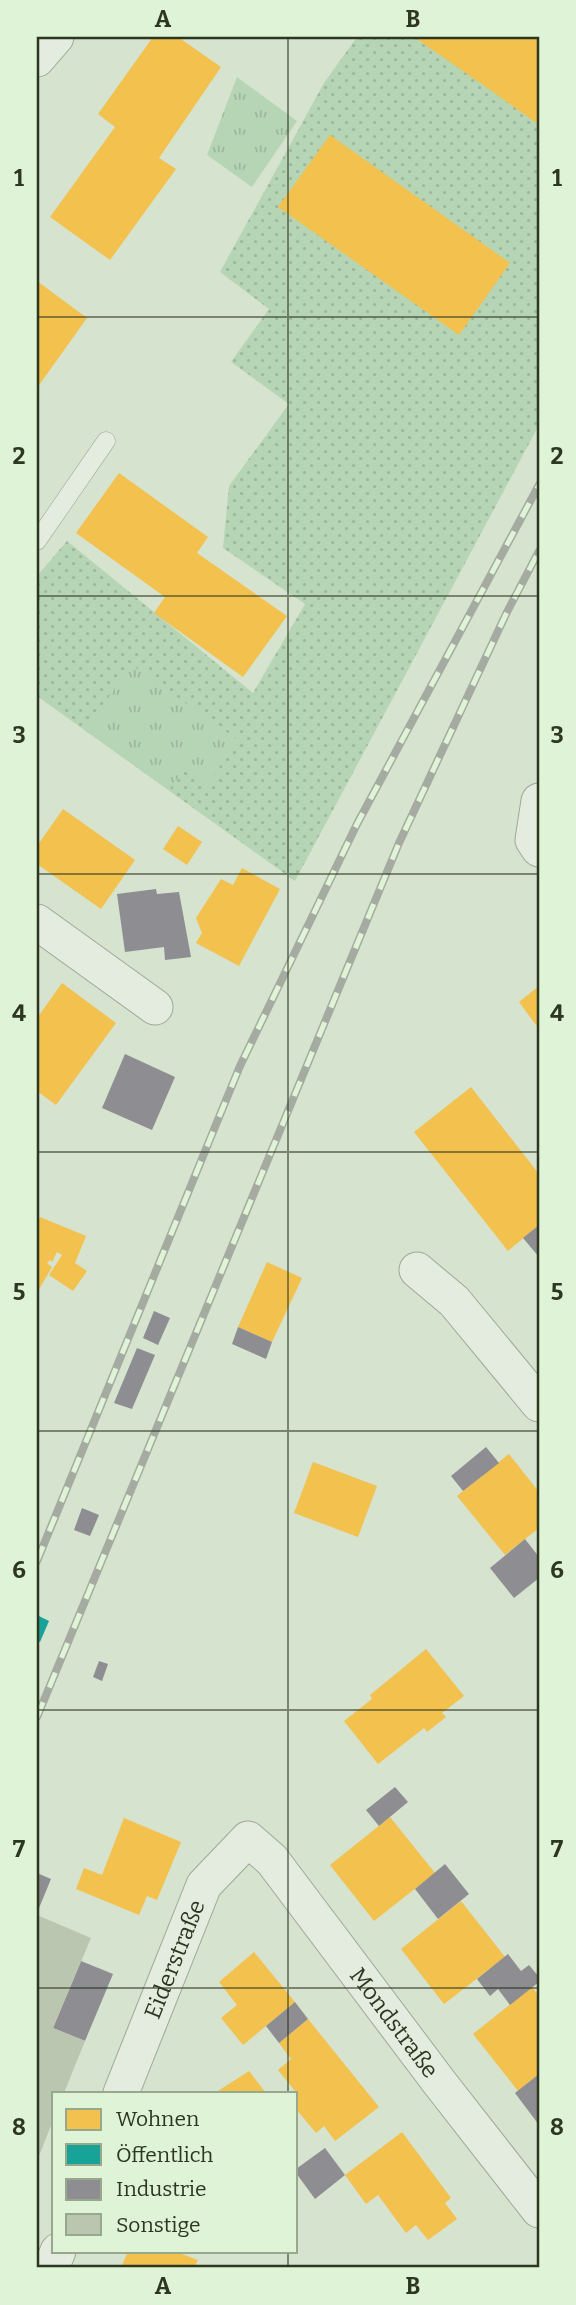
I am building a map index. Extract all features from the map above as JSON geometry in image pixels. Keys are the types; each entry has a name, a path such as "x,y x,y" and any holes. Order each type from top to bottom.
{"street":[{"path":"37,60 56,37"},
{"path":"536,844 539,800"},
{"path":"37,922 155,1007"},
{"path":"417,1270 454,1301 539,1404"},
{"name":"Eiderstraße","path":"121,2092 204,1885 248,1839"},
{"name":"Mondstraße","path":"248,1839 272,1860 539,2210"}],"lane":[{"path":"37,541 106,441"}],"green space":[{"path":"357,37 539,37 539,425 295,881 37,696 37,576 67,541 253,693 305,604 223,548 229,486 289,404 231,362 269,309 220,272 324,83"},
{"path":"237,77 297,121 252,187 207,155"},
{"path":"132,665 238,740 207,785 184,769 169,790 85,730"}],"building: Wohnen":[{"path":"153,37 178,37 221,67 159,158 176,169 110,260 50,217 115,127 98,114"},
{"path":"414,37 539,37 539,125 493,92"},
{"path":"330,135 510,263 459,335 278,207"},
{"path":"37,281 87,318 37,388"},
{"path":"119,473 208,537 197,553 287,616 243,677 154,613 165,597 76,533"},
{"path":"63,809 135,860 101,909 37,864 37,846"},
{"path":"178,826 202,842 187,865 163,849"},
{"path":"242,868 280,889 239,966 196,943 202,933 196,918 221,879 233,885"},
{"path":"62,983 116,1023 56,1105 37,1091 37,1018"},
{"path":"539,986 539,1029 519,1002"},
{"path":"471,1087 539,1174 539,1225 508,1251 414,1132"},
{"path":"40,1217 86,1236 75,1263 87,1271 73,1291 49,1275 62,1255 57,1252 52,1262 50,1260 47,1263 52,1267 37,1293 37,1223"},
{"path":"267,1262 302,1278 272,1342 238,1327"},
{"path":"509,1454 539,1492 539,1528 505,1555 457,1496"},
{"path":"313,1462 377,1486 358,1537 294,1513"},
{"path":"426,1649 464,1696 442,1713 446,1717 427,1732 424,1728 378,1764 344,1721 372,1699 370,1695"},
{"path":"390,1817 435,1873 374,1921 330,1865"},
{"path":"124,1818 181,1842 157,1900 147,1896 139,1915 76,1889 84,1868 102,1875"},
{"path":"461,1901 505,1957 444,2004 401,1949"},
{"path":"254,1952 295,2002 243,2045 221,2018 237,2005 219,1982"},
{"path":"532,1987 539,1996 539,2074 518,2091 473,2034"},
{"path":"308,2019 379,2107 335,2141 324,2126 316,2133 298,2111 298,2092 294,2092 278,2070 291,2059 279,2043"},
{"path":"249,2071 265,2092 217,2092"},
{"path":"402,2132 451,2198 445,2203 457,2219 428,2240 416,2225 406,2233 378,2195 366,2204 345,2175"},
{"path":"128,2252 177,2252 198,2260 194,2268 121,2268"}],"building: Öffentlich":[{"path":"37,1615 49,1621 40,1642 37,1641"}],"building: Industrie":[{"path":"156,889 157,894 179,892 191,957 165,960 164,947 125,952 117,894"},
{"path":"125,1054 175,1077 152,1130 102,1108"},
{"path":"539,1225 539,1257 523,1238"},
{"path":"154,1311 170,1318 158,1345 143,1338"},
{"path":"238,1327 272,1342 266,1359 232,1344"},
{"path":"137,1348 155,1355 132,1409 114,1403"},
{"path":"486,1447 499,1463 463,1491 451,1476"},
{"path":"82,1508 99,1515 90,1536 74,1530"},
{"path":"525,1539 539,1557 539,1578 514,1598 490,1568"},
{"path":"99,1661 108,1664 102,1681 93,1677"},
{"path":"395,1787 408,1802 379,1826 366,1810"},
{"path":"445,1864 469,1894 438,1919 415,1889"},
{"path":"37,1873 51,1879 37,1913"},
{"path":"508,1954 521,1971 529,1965 539,1977 539,1982 510,2005 498,1989 490,1996 477,1979"},
{"path":"81,1961 113,1974 85,2041 53,2028"},
{"path":"295,2002 308,2019 279,2043 266,2026"},
{"path":"539,2074 539,2125 515,2093"},
{"path":"325,2148 345,2175 315,2199 298,2176 298,2168"}],"building: Sonstige":[{"path":"37,1915 91,1938 53,2028 85,2041 64,2092 52,2092 52,2123 37,2161"}],"railway":[{"path":"37,1561 240,1066 357,824 539,485"},
{"path":"37,1717 399,843 507,612 539,551"}]}
